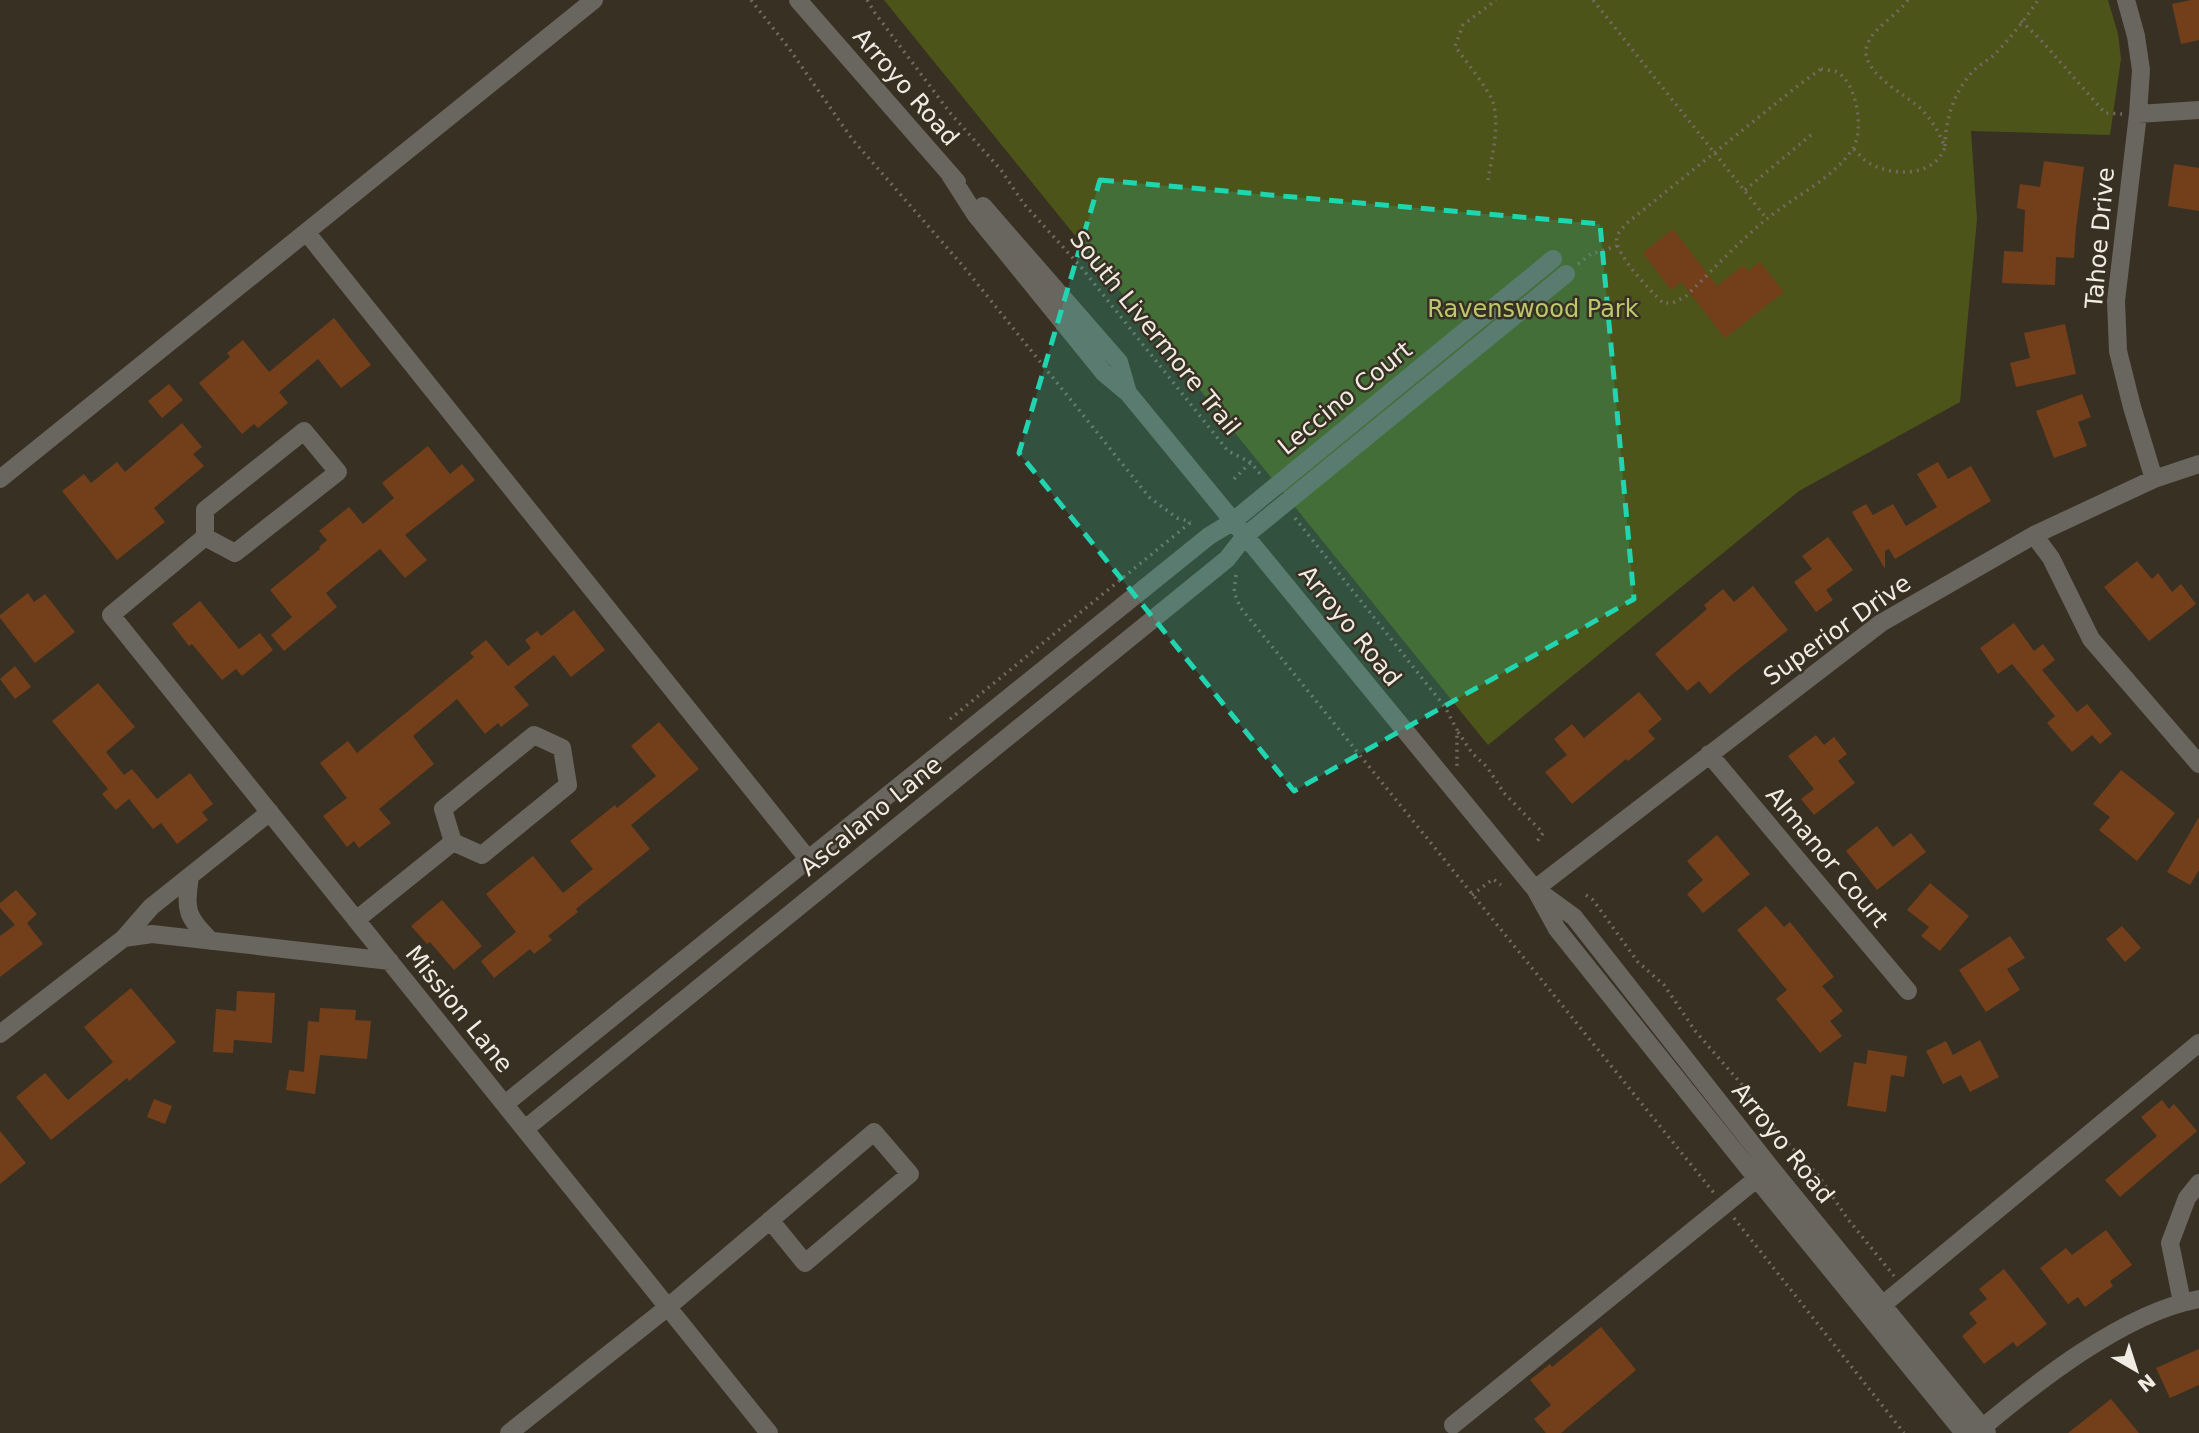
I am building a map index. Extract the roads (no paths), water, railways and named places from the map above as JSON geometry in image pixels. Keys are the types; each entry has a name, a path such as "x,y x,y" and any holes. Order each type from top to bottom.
{"street":[{"path":"0,479 594,0"},
{"name":"Arroyo Road","path":"799,0 950,175 975,214 1104,373 1128,393 1535,889 1574,917 1764,1174 1876,1311 1982,1431"},
{"name":"Tahoe Drive","path":"2126,0 2136,36 2141,70 2116,301 2118,351 2154,479"},
{"path":"2138,114 2199,110"},
{"path":"307,233 808,859"},
{"name":"Leccino Court","path":"1233,522 1553,259"},
{"name":"Leccino Court","path":"1245,536 1566,274"},
{"path":"304,431 338,472 235,553 205,537 205,510 304,431"},
{"name":"Superior Drive","path":"1535,889 1881,623 2034,535 2154,479 2199,464"},
{"name":"Ascalano Lane","path":"505,1104 1209,536 1233,522"},
{"path":"2034,535 2051,558 2091,639 2199,764"},
{"name":"Ascalano Lane","path":"525,1129 1227,559 1245,536"},
{"name":"Mission Lane","path":"205,537 111,615 769,1433"},
{"path":"534,735 562,748 568,785 482,855 453,842 443,810 534,735"},
{"name":"Almanor Court","path":"1709,754 1908,991"},
{"path":"0,1034 124,938 151,907 270,812"},
{"path":"356,920 453,842"},
{"path":"190,876 187,912 211,941"},
{"path":"124,938 152,934 390,961"},
{"path":"1876,1311 2199,1043"},
{"path":"509,1433 668,1307 770,1220 874,1132 910,1174 805,1262 770,1220"},
{"path":"1453,1425 1764,1174"},
{"path":"1982,1431 2017,1399 2133,1321 2191,1301 2170,1243 2187,1198 2199,1183"},
{"name":"Arroyo Road","path":"1876,1311 1964,1433"}],"park label":[{"name":"Ravenswood Park","path":"1533,309"}]}
